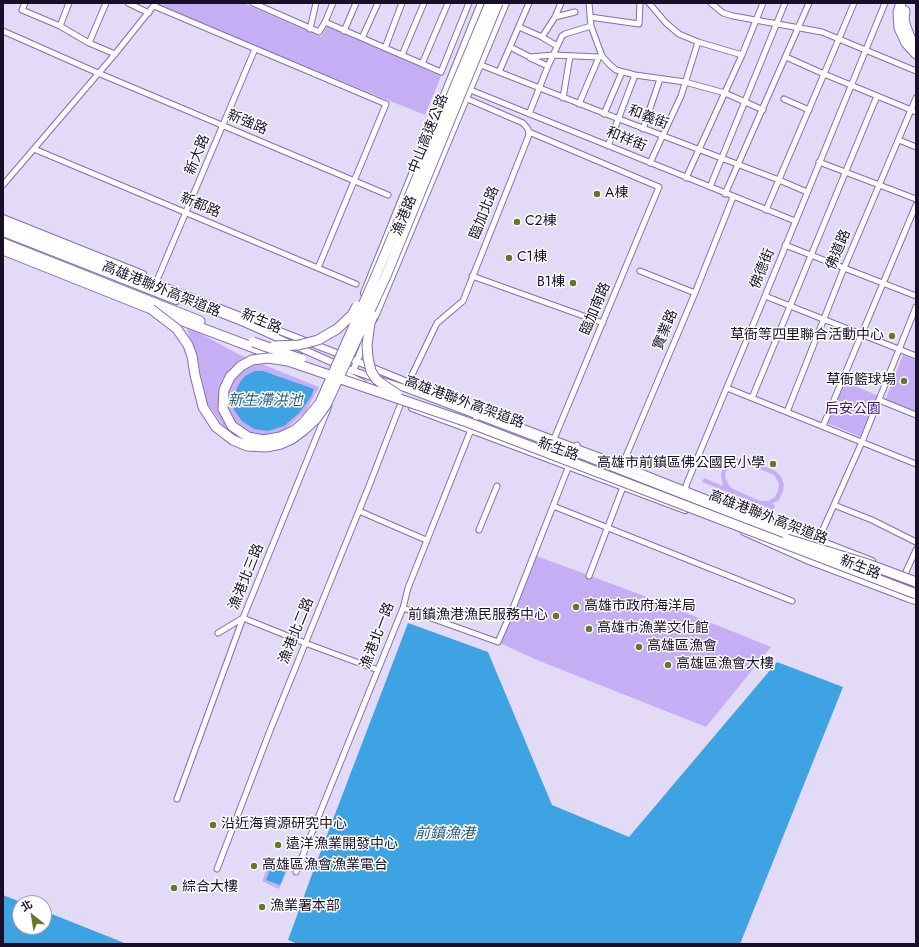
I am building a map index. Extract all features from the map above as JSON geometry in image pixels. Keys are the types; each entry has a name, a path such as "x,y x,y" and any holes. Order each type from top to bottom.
{"highway":[{"name":"中山高速公路","path":"378,271 490,3"},
{"name":"中山高速公路","path":"386,276 498,3"},
{"path":"901,3 898,12 899,28 908,47 916,54"},
{"path":"907,3 904,20 908,35 916,46"},
{"name":"高雄港聯外高架道路","path":"3,243 253,342 397,394 469,418 760,532"},
{"name":"高雄港聯外高架道路","path":"3,250 151,309 288,361 467,422 916,590"},
{"path":"253,342 269,345 299,345 318,340 327,335 352,315 378,271"},
{"path":"288,361 268,358 252,360 241,366 230,376 224,390 223,409 232,426 248,437 263,440 280,437 300,426 320,404 378,271"},
{"path":"151,309 176,328 188,345 192,356 203,407 216,427 234,440 247,446 266,447 282,444 298,435 316,419 326,405 386,276"},
{"path":"386,276 370,323 367,345 368,358 371,370 376,379 397,394"},
{"path":"760,532 865,563 916,582"},
{"path":"760,532 810,558 914,597"}],"street":[{"path":"25,3 22,10 60,26 89,43 114,54"},
{"path":"60,26 69,3"},
{"path":"89,43 106,3"},
{"path":"128,3 149,13"},
{"path":"253,3 319,32 333,3"},
{"path":"310,28 316,3"},
{"path":"344,31 356,3"},
{"path":"362,38 378,3"},
{"path":"385,48 402,3"},
{"path":"402,55 424,3"},
{"path":"422,64 448,3"},
{"path":"325,22 441,72 469,3"},
{"name":"漁港路","path":"334,365 481,3"},
{"name":"漁港路","path":"355,364 506,3"},
{"path":"499,72 529,3"},
{"path":"542,37 555,17 561,3"},
{"path":"580,104 600,57 590,18 589,3"},
{"path":"590,18 639,24 640,3"},
{"path":"649,3 670,27 679,34 698,42 742,55"},
{"path":"711,3 723,13 733,16 815,30 916,71"},
{"path":"686,178 742,55 763,3"},
{"path":"710,187 785,3"},
{"path":"725,194 809,3"},
{"path":"766,210 854,3"},
{"path":"3,185 155,4 255,49 386,104 318,268"},
{"name":"佛德街","path":"684,491 765,296 865,50 882,4"},
{"path":"555,17 575,12"},
{"path":"529,114 548,66 562,36 592,26"},
{"path":"519,27 542,37 557,46"},
{"name":"新強路","path":"3,31 223,126 388,194"},
{"path":"650,163 681,96 698,42"},
{"path":"510,47 548,66"},
{"name":"新大路","path":"155,286 255,49"},
{"path":"563,98 570,56"},
{"path":"530,57 600,57 616,70 622,72 635,76 685,82 725,93 762,110"},
{"path":"786,57 914,111"},
{"name":"和義街","path":"481,65 807,192"},
{"path":"604,114 622,72"},
{"path":"608,146 635,76"},
{"path":"643,129 660,79"},
{"name":"和祥街","path":"449,81 725,194 795,221"},
{"path":"446,90 523,123 526,125 529,132"},
{"path":"752,398 877,96"},
{"name":"佛道路","path":"787,412 844,268 879,185 898,140 914,111 916,98"},
{"path":"784,99 809,110"},
{"name":"臨加南路","path":"529,132 659,187 554,438"},
{"name":"臨加北路","path":"409,381 437,322 463,302 529,132"},
{"path":"898,140 916,148"},
{"name":"新都路","path":"34,149 356,284"},
{"path":"819,162 916,199"},
{"name":"實業路","path":"622,466 695,293 733,197"},
{"path":"823,426 916,205"},
{"name":"新生路","path":"3,218 155,286"},
{"name":"新生路","path":"3,224 244,323 344,370 400,403 745,533 809,561 896,594 914,597"},
{"name":"新生路","path":"3,228 155,286"},
{"name":"新生路","path":"3,233 340,353 355,364 796,534 818,540 916,578"},
{"path":"785,245 916,296"},
{"path":"640,271 695,293"},
{"path":"472,276 603,323"},
{"path":"765,296 916,356"},
{"path":"815,547 862,442 916,307"},
{"name":"新生路","path":"344,370 355,364 409,381 478,411 554,438 575,448"},
{"name":"漁港北三路","path":"178,798 243,618 344,370"},
{"path":"727,388 916,464"},
{"path":"879,400 916,415"},
{"name":"漁港北二路","path":"217,869 304,643 359,511 400,403"},
{"name":"漁港北一路","path":"296,872 403,608 408,588 426,540 478,411"},
{"path":"403,608 498,642 575,448"},
{"path":"479,530 497,486"},
{"path":"589,576 623,487"},
{"name":"新生路","path":"684,491 815,547 916,586"},
{"path":"834,505 872,520 916,542"},
{"path":"553,506 792,601"},
{"path":"359,511 426,540"},
{"path":"896,594 916,550"},
{"name":"新生路","path":"892,578 899,587 914,597 916,601"},
{"path":"218,633 243,618 304,643 378,670"}],"green space":[{"path":"160,3 243,3 321,37 327,26 441,76 425,115 157,7"},
{"path":"186,326 242,356 319,387 306,411 286,429 262,438 226,430 207,403 199,366"},
{"name":"草衙籃球場","path":"903,355 916,360 916,414 885,401"},
{"name":"后安公園","path":"845,382 879,396 861,437 827,423"},
{"path":"736,458 744,458 774,470 781,476 784,485 783,491 779,500 772,504 775,505 773,510 702,482 704,478 723,486 721,476 722,469 728,462","holes":["737,462 746,463 774,475 779,484 775,497 768,501 760,501 731,488 726,480 725,474 728,468"]},
{"path":"534,555 647,597 771,647 706,727 537,660 498,642"},
{"path":"271,860 289,867 279,889 262,881"}],"water":[{"name":"新生滯洪池","path":"255,371 263,371 314,389 311,397 299,413 284,426 268,431 254,429 242,421 234,410 234,395 240,382 245,376"},
{"name":"前鎮漁港","path":"408,623 488,652 552,805 629,837 777,662 843,687 740,944 298,944 288,940"},
{"path":"273,863 287,868 280,885 266,880"},
{"path":"3,895 12,899 12,935 52,935 52,914 127,944 3,944"}],"place":[{"name":"A棟","path":"597,194"},
{"name":"C2棟","path":"517,222"},
{"name":"C1棟","path":"509,258"},
{"name":"B1棟","path":"573,283"},
{"name":"草衙等四里聯合活動中心","path":"892,336"},
{"name":"草衙籃球場","path":"904,381"},
{"name":"高雄市前鎮區佛公國民小學","path":"773,464"},
{"name":"高雄市政府海洋局","path":"576,607"},
{"name":"前鎮漁港漁民服務中心","path":"556,616"},
{"name":"高雄市漁業文化館","path":"589,629"},
{"name":"高雄區漁會","path":"639,647"},
{"name":"高雄區漁會大樓","path":"668,665"},
{"name":"沿近海資源研究中心","path":"213,825"},
{"name":"遠洋漁業開發中心","path":"278,845"},
{"name":"高雄區漁會漁業電台","path":"254,866"},
{"name":"綜合大樓","path":"174,888"},
{"name":"漁業署本部","path":"262,907"}]}
